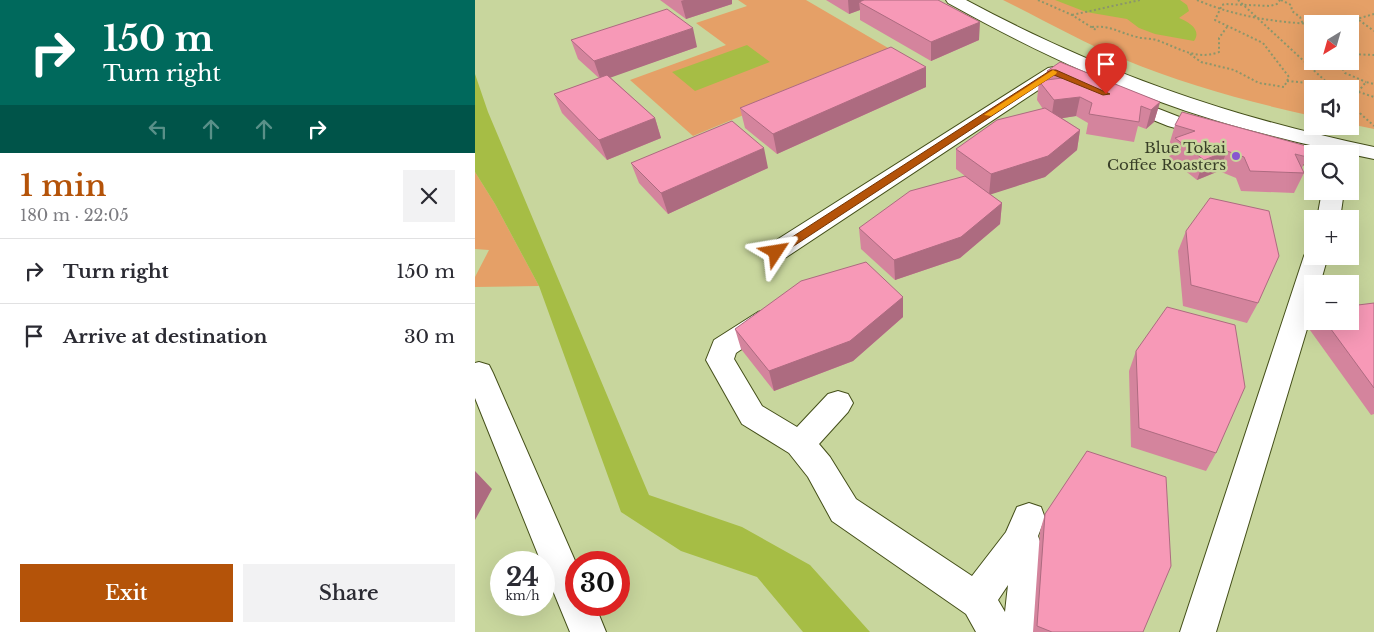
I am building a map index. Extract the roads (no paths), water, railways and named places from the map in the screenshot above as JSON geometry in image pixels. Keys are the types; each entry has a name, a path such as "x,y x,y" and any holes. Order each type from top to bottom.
{"street":[{"path":"970,2 1175,122 1304,158"},
{"path":"1063,58 1154,93 1304,123"},
{"path":"776,252 1063,58"},
{"path":"1201,104 1327,145"},
{"path":"1359,134 1374,137"},
{"path":"1359,152 1374,153"},
{"path":"1198,632 1313,265"},
{"path":"786,307 724,348 720,360 752,415 801,444 819,467 844,510 979,602 995,632"},
{"path":"479,373 565,576"},
{"path":"801,444 838,403"},
{"path":"979,602 983,591 1023,530 1029,558 1021,632"},
{"path":"582,616 588,632"}],"place":[{"name":"Blue Tokai Coffee Roasters","path":"1236,156"}]}
